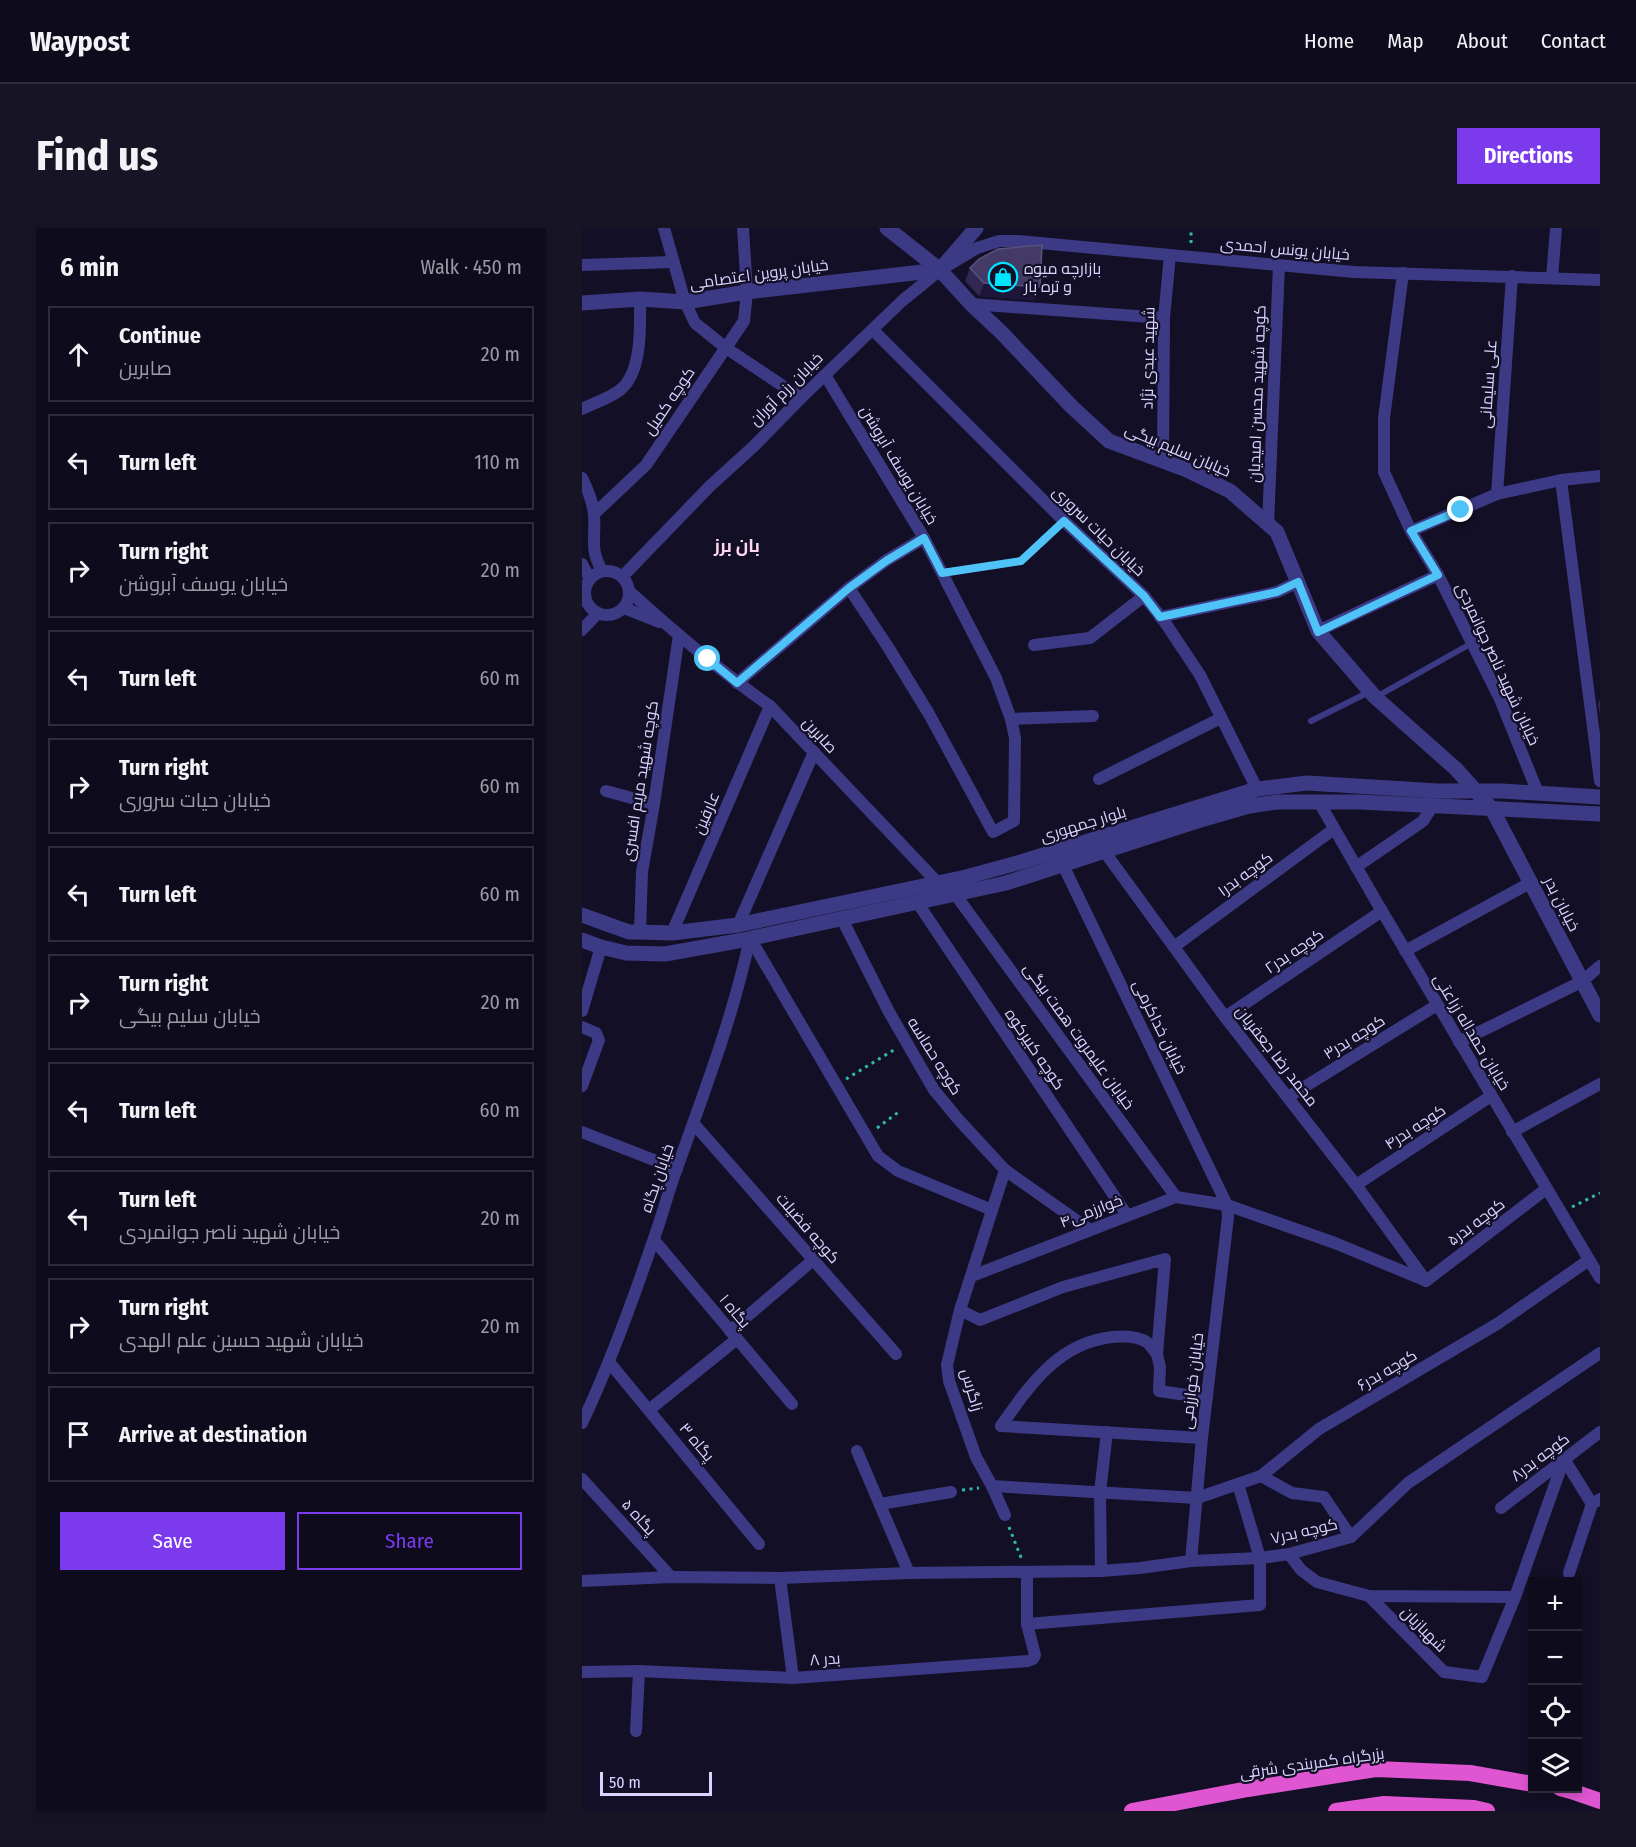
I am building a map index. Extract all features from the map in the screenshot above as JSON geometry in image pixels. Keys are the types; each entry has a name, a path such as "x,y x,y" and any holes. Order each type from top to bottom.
{"highway":[{"name":"بزرگراه کمربندی شرقی","path":"1132,1811 1248,1789 1376,1769 1470,1773 1528,1783"},
{"path":"1577,1793 1600,1801"},
{"path":"1336,1811 1384,1804 1474,1808 1487,1811"}],"street":[{"path":"664,228 685,302 695,323 726,348 801,398"},
{"name":"کوچه کمیل","path":"594,514 646,465 744,321 747,292 743,228"},
{"name":"خیابان سلیم بیگی","path":"887,228 940,270 1071,406 1109,441 1163,461 1230,491 1277,532 1318,632 1373,694 1456,769 1492,809"},
{"name":"خیابان رزم آوران","path":"622,577 710,486 754,446 801,398 902,301 940,270 976,228"},
{"path":"1552,278 1556,228"},
{"name":"خیابان یونس احمدی","path":"940,270 977,248 999,241 1018,241 1354,272 1600,280"},
{"name":"شهید عبدی نژاد","path":"1163,461 1164,318 1170,255"},
{"path":"582,265 673,262"},
{"name":"کوچه شهید محسن امیدیان","path":"1268,524 1279,265"},
{"name":"خیابان پروین اعتصامی","path":"582,303 640,299 685,302 747,292 940,270"},
{"name":"خیابان شهید ناصر جوانمردی","path":"1403,273 1384,418 1384,472 1411,531 1438,575 1500,699 1538,793"},
{"name":"علی سلیمانی","path":"1497,494 1512,276"},
{"path":"582,409 622,389 633,371 640,343 640,299"},
{"path":"971,304 1164,318"},
{"name":"خیابان حیات سروری","path":"873,330 1064,521 1144,596 1200,675 1257,789"},
{"name":"خیابان یوسف آبروشن","path":"825,375 924,538 996,678 1011,719 1015,738 1014,821 993,832 929,714 849,588"},
{"path":"1411,531 1497,494 1561,480 1600,476"},
{"path":"582,478 589,492 594,514 595,558 602,571"},
{"path":"1561,480 1600,781"},
{"path":"737,683 849,588 886,561 924,538"},
{"path":"582,564 585,598 590,607 598,613 616,614 624,608 628,600 629,591 622,577 609,571 595,574 585,586"},
{"path":"1318,632 1438,575"},
{"path":"1160,617 1277,592 1298,582"},
{"name":"صابرین","path":"629,591 679,636 737,683 770,706 937,882"},
{"path":"1034,645 1090,638 1144,596"},
{"name":"صابرین","path":"624,608 666,625"},
{"path":"582,630 598,613"},
{"name":"کوچه شهید مریم افسری","path":"640,932 642,872 679,636"},
{"path":"1587,689 1600,687"},
{"name":"عارفین","path":"672,933 770,706"},
{"path":"1011,719 1093,716"},
{"path":"1099,779 1221,718"},
{"path":"738,925 814,752"},
{"name":"بلوار جمهوری","path":"582,940 602,947 635,953 665,954 842,919 1006,883 1061,858 1257,789 1307,783 1600,797"},
{"path":"606,791 654,804"},
{"name":"بلوار جمهوری","path":"582,915 629,932 672,933 738,925 1006,867 1104,851 1249,806 1277,802 1360,802 1600,814"},
{"name":"خیابان حمداله زراعتی","path":"1319,802 1600,1278"},
{"path":"1356,867 1424,821 1432,807"},
{"name":"خیابان بدر","path":"1492,809 1600,1015"},
{"name":"کوچه بدر۱","path":"1174,946 1334,829"},
{"name":"محمد رضا جعفریان","path":"1104,851 1225,1017 1356,1185 1426,1281"},
{"name":"خیابان خداکرمی","path":"1061,858 1227,1205"},
{"path":"1405,951 1530,883"},
{"name":"خیابان علیمروت همت بیگی","path":"955,894 1176,1197"},
{"name":"کوچه کبیرکوه","path":"917,902 1127,1215"},
{"name":"کوچه بدر۲","path":"1225,1017 1382,911"},
{"name":"کوچه حماسه","path":"842,919 888,1012 934,1090 1005,1170 1089,1230"},
{"path":"635,953 640,932"},
{"path":"750,938 878,1156 898,1171 992,1210"},
{"name":"خیابان پگاه","path":"583,1417 609,1362 654,1240 741,980 750,938"},
{"path":"582,1011 602,947"},
{"path":"1459,1042 1581,982 1600,966"},
{"name":"کوچه بدر۳","path":"1288,1097 1437,1005"},
{"path":"582,1027 596,1033 599,1040 582,1086"},
{"path":"1512,1132 1600,1084"},
{"name":"کوچه بدر۴","path":"1356,1185 1491,1096"},
{"name":"کوچه فضیلت","path":"694,1125 896,1354"},
{"path":"582,1132 677,1169"},
{"name":"زاگرس","path":"1005,1170 960,1311 947,1365 949,1381 976,1456 1005,1515"},
{"name":"کوچه بدر۵","path":"1426,1281 1546,1189"},
{"name":"خوارزمی۴","path":"972,1276 1176,1197 1227,1205 1335,1243 1426,1281"},
{"name":"خیابان خوارزمی","path":"1191,1561 1202,1438 1228,1217 1227,1205"},
{"name":"پگاه ۱","path":"654,1240 792,1404"},
{"path":"960,1311 980,1320 1063,1287 1165,1258 1156,1354"},
{"path":"649,1410 734,1335 813,1260"},
{"name":"کوچه بدر۶","path":"1197,1498 1261,1476 1319,1429 1497,1324 1589,1260"},
{"path":"1202,1438 1001,1426 1027,1389 1068,1351 1081,1344 1105,1338 1124,1336 1148,1343 1156,1354 1160,1367 1159,1391 1207,1398"},
{"name":"کوچه بدر۷","path":"582,1581 671,1577 780,1578 909,1573 1101,1571 1191,1561 1260,1558 1289,1554 1351,1537 1407,1483 1600,1353"},
{"name":"پگاه ۳","path":"609,1362 759,1544"},
{"path":"1101,1571 1100,1492 1107,1432"},
{"name":"کوچه بدر۸","path":"1501,1508 1600,1432"},
{"path":"857,1451 909,1573"},
{"path":"1564,1460 1596,1502 1569,1573"},
{"path":"1289,1554 1301,1570 1317,1582 1369,1596 1515,1597 1564,1460"},
{"path":"1261,1476 1292,1493 1324,1497 1351,1537"},
{"name":"پگاه ۵","path":"582,1479 671,1577"},
{"path":"1027,1573 1027,1624 1260,1605 1260,1558 1238,1484"},
{"path":"992,1486 1197,1498"},
{"path":"880,1504 951,1492"},
{"path":"780,1578 793,1678"},
{"name":"شهبازیان","path":"1369,1596 1444,1672 1482,1677 1515,1597"},
{"name":"بدر ۸","path":"582,1672 639,1671 793,1678 1028,1661 1035,1655 1027,1624"},
{"path":"636,1731 639,1671"}],"lane":[{"path":"942,573 1021,561 1064,521"},
{"path":"1311,721 1373,694 1472,643"}],"path":[{"path":"836,1085 906,1042"},
{"path":"866,1136 900,1111"},
{"path":"1560,1213 1600,1193"},
{"path":"951,1492 992,1486"},
{"path":"1005,1515 1027,1573"}],"building":[{"path":"1042,245 1040,287 984,283 970,268 979,259 998,249"}],"place":[{"name":"بازارچه میوه و تره بار","path":"1003,277"}],"district":[{"name":"بان برز","path":"737,546"}],"route":[{"path":"708,659 737,683 849,588 886,561 924,538 942,573 1021,561 1064,521 1144,596 1160,617 1277,592 1298,582 1318,632 1438,575 1411,531 1461,510"}]}
